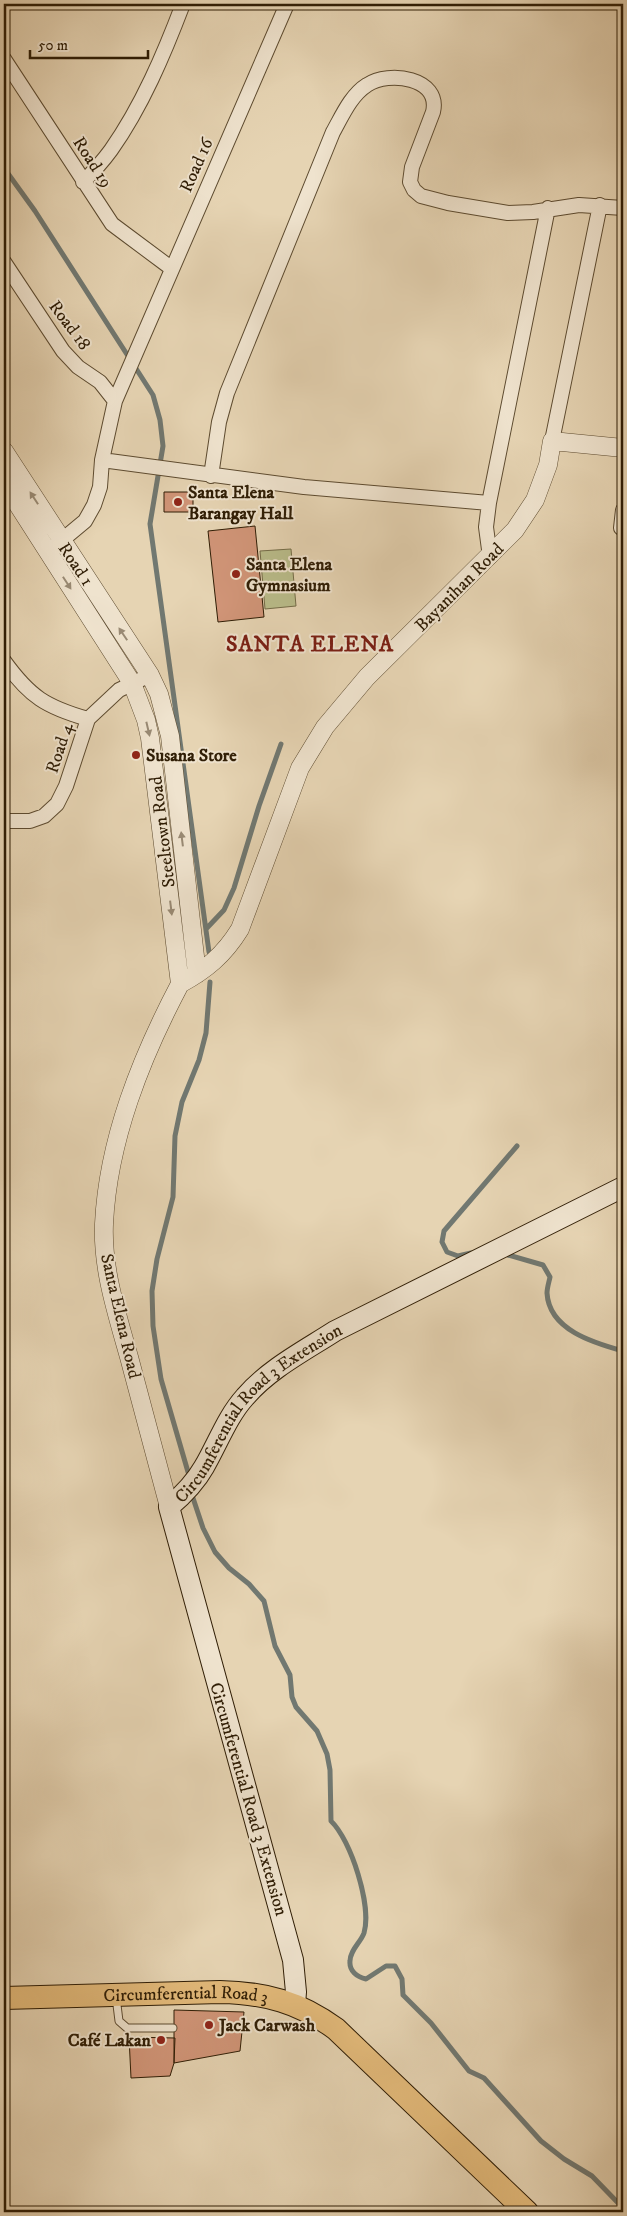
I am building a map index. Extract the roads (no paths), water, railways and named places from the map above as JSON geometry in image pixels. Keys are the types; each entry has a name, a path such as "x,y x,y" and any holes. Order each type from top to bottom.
{"main road":[{"name":"Circumferential Road 3 Extension","path":"295,2004 296,1992 293,1960 169,1507 183,1495 194,1481 228,1420 245,1397 266,1376 335,1331 623,1187"},
{"name":"Circumferential Road 3","path":"4,1998 246,1993 295,2004 316,2015 336,2029 527,2212"}],"street":[{"path":"83,182 111,150 138,106 160,60 183,4"},
{"name":"Road 16","path":"46,552 62,542 85,521 94,505 100,487 102,460 115,401 287,4"},
{"name":"Road 19","path":"4,59 112,224 171,268"},
{"path":"211,476 220,422 234,376 333,132 357,93 366,85 387,78 405,79 425,86 433,95 435,103 433,112 410,174 414,190 421,196 448,203 508,213 528,212 579,204 623,208"},
{"name":"Bayanihan Road","path":"180,984 218,959 240,929 300,768 325,727 367,677 490,557 515,530 535,500 548,465 600,205"},
{"path":"490,557 486,527 489,504 548,208"},
{"name":"Road 18","path":"4,262 63,351 78,367 100,382 115,401"},
{"path":"552,441 623,448"},
{"name":"Road 1","path":"4,451 150,675"},
{"path":"102,460 211,476 391,496 489,504"},
{"name":"Road 1","path":"4,483 46,552 132,683"},
{"path":"621,528 623,510"},
{"path":"4,661 32,694 60,711 88,720"},
{"name":"Road 4","path":"4,821 30,821 44,816 57,804 66,786 88,720 120,690 150,675"},
{"name":"Steeltown Road","path":"150,675 159,694 170,736 197,974"},
{"name":"Steeltown Road","path":"132,683 146,720 150,738 180,984"},
{"name":"Santa Elena Road","path":"169,1507 115,1307 106,1264 104,1225 108,1186 130,1096 156,1030 180,984"}],"lane":[{"path":"116,1996 119,2020 127,2028 172,2028"}],"waterway":[{"path":"4,168 35,211 153,395 160,420 163,446 150,524 209,952"},
{"path":"206,929 224,910 234,888 259,806 281,744"},
{"path":"188,1472 161,1379 153,1326 152,1291 157,1259 173,1197 175,1136 182,1102 199,1060 206,1033 210,982"},
{"path":"471,1253 458,1256 447,1252 442,1242 444,1231 517,1146"},
{"path":"508,1255 543,1265 550,1277 547,1293 550,1306 564,1326 587,1339 623,1351"},
{"path":"193,1498 203,1528 215,1552 264,1601 275,1646 290,1675 292,1697 296,1707 317,1731 327,1754 330,1770 331,1821 346,1843 352,1858 358,1874 365,1907 366,1921 364,1933 350,1957 352,1971 366,1979 386,1966 395,1966 402,1979 403,1995 431,2023 469,2071 484,2078 541,2141 564,2159 592,2176 623,2208"}],"place":[{"name":"Santa Elena Barangay Hall","path":"178,502"},
{"name":"Santa Elena Gymnasium","path":"236,574"},
{"name":"Susana Store","path":"136,755"},
{"name":"Jack Carwash","path":"209,2025"},
{"name":"Café Lakan","path":"161,2040"}],"district":[{"name":"SANTA ELENA","path":"310,643"}]}
